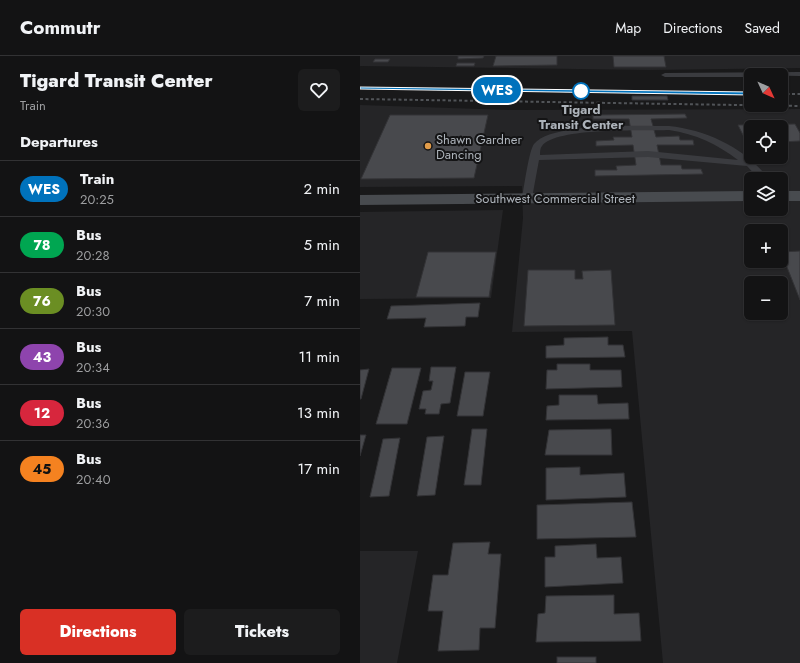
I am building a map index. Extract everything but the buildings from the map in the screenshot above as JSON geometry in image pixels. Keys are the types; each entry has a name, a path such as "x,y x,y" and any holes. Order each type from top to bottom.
{"street":[{"name":"Southwest Commercial Street","path":"360,200 744,196"},
{"path":"788,196 800,196"}],"lane":[{"path":"665,75 800,74"},
{"path":"527,198 537,146 545,140 569,132 669,128 685,130 710,138 725,146 751,165 758,172"},
{"path":"534,158 656,155 716,160 751,165"}],"shaded area":[{"path":"360,56 800,56 800,68 649,70 360,66"},
{"path":"360,105 512,110 744,109 744,112 788,112 788,109 800,109 800,663 663,663 632,331 512,332 523,218 522,186 360,187"},
{"path":"503,210 491,298 360,299 360,212"},
{"path":"360,551 418,551 397,663 360,663"}],"railway":[{"path":"360,88 744,94"},
{"path":"788,94 800,94"},
{"path":"360,99 800,106"}],"train":[{"name":"WES","path":"360,88 744,94"}],"place":[{"name":"Tigard Transit Center","path":"581,91"},
{"name":"Shawn Gardner Dancing","path":"428,146"}]}
